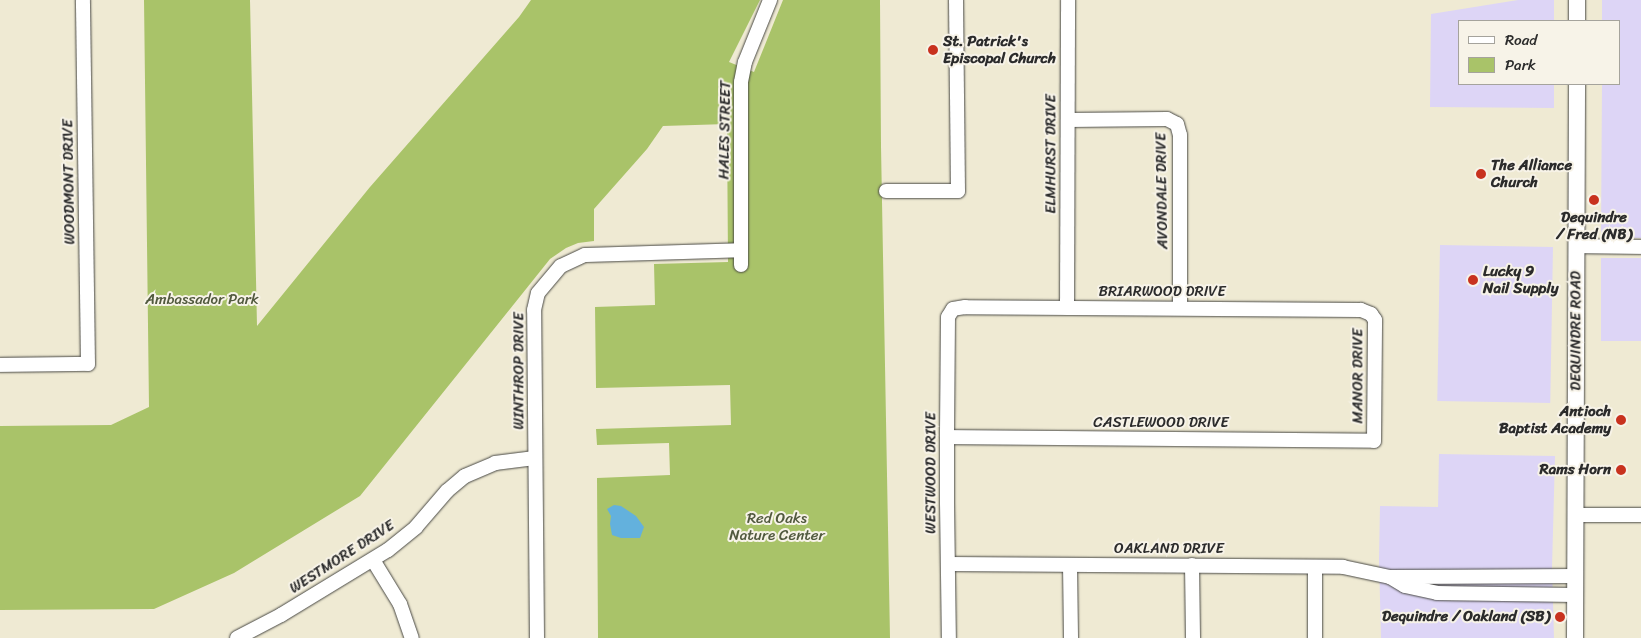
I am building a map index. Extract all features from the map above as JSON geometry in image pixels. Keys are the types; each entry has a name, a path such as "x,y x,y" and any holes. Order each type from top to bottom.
{"main road":[{"path":"1577,0 1577,20"},
{"name":"DEQUINDRE ROAD","path":"1575,638 1577,85"}],"street":[{"name":"WOODMONT DRIVE","path":"0,365 88,364 83,0"},
{"name":"HALES STREET","path":"741,265 741,82 745,62 770,0"},
{"path":"886,191 958,191 956,0"},
{"name":"ELMHURST DRIVE","path":"1067,308 1068,0"},
{"name":"AVONDALE DRIVE","path":"1068,120 1166,119 1177,124 1180,136 1180,308"},
{"path":"1577,246 1641,246"},
{"name":"WINTHROP DRIVE","path":"537,638 535,300 543,286 561,266 571,259 596,253 741,250"},
{"name":"BRIARWOOD DRIVE","path":"953,309 965,306 1361,310 1371,314"},
{"name":"WESTWOOD DRIVE","path":"949,638 948,317 953,309"},
{"name":"MANOR DRIVE","path":"1371,314 1375,327 1374,441"},
{"name":"CASTLEWOOD DRIVE","path":"947,437 1374,441"},
{"name":"WESTMORE DRIVE","path":"237,638 281,615 374,560 406,537 447,491 466,476 495,463 535,458"},
{"path":"1576,515 1641,515"},
{"path":"374,560 400,604 412,638"},
{"name":"OAKLAND DRIVE","path":"948,564 1315,566 1357,569 1390,577 1414,589 1462,594 1575,595"},
{"path":"1070,564 1071,638"},
{"path":"1192,565 1193,638"},
{"path":"1315,566 1315,638"},
{"path":"1462,576 1462,594"},
{"name":"OAKLAND DRIVE","path":"1390,577 1575,576"}],"shaded area":[{"path":"1518,0 1554,0 1554,20 1458,20 1458,85 1554,85 1554,108 1430,107 1431,14"},
{"path":"1602,0 1641,0 1641,238 1601,237 1602,85 1621,85 1621,20 1602,20"},
{"path":"1440,245 1553,247 1550,403 1437,401"},
{"path":"1601,258 1641,258 1641,341 1601,341"},
{"path":"1439,454 1555,456 1552,568 1554,638 1381,638 1380,506 1438,507"}],"green space":[{"path":"144,0 250,0 257,326 370,187 519,17 531,0 760,0 729,62 754,72 783,0 880,0 890,638 598,638 597,478 670,475 669,443 597,445 596,429 731,425 730,385 596,388 595,307 655,305 654,264 728,262 727,124 663,126 647,149 594,209 594,241 578,243 566,248 550,259 360,496 234,573 154,609 0,610 0,426 111,425 149,407"}],"water":[{"path":"614,505 621,506 636,516 644,527 640,538 621,538 612,535 611,516 607,509"}],"place":[{"name":"St. Patrick's Episcopal Church","path":"933,50"},
{"name":"The Alliance Church","path":"1481,174"},
{"name":"Dequindre / Fred (NB)","path":"1594,200"},
{"name":"Lucky 9 Nail Supply","path":"1473,280"},
{"name":"Antioch Baptist Academy","path":"1621,420"},
{"name":"Rams Horn","path":"1621,470"},
{"name":"Dequindre / Oakland (SB)","path":"1560,617"}],"park label":[{"name":"Ambassador Park","path":"202,300"},
{"name":"Red Oaks Nature Center","path":"777,526"}]}
